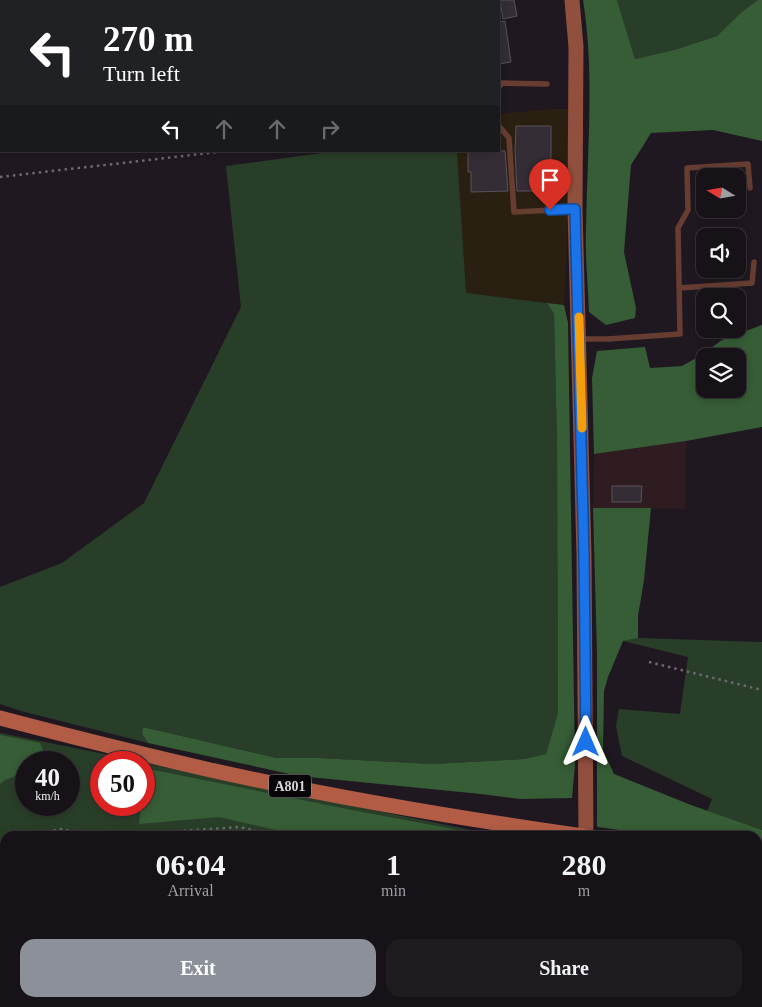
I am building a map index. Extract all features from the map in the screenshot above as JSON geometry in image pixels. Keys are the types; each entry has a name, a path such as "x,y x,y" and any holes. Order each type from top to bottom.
{"main road":[{"path":"572,0 576,47 575,209 584,556 586,798 584,831"},
{"name":"A801","path":"0,718 207,769 336,796 466,819 549,831"}],"lane":[{"path":"500,86 502,83 547,84"},
{"path":"500,127 510,138 514,212 575,209"},
{"path":"579,339 680,334 678,228 688,210 687,168 748,164 750,188"},
{"path":"678,288 752,283 754,262"}],"path":[{"path":"0,177 218,152"},
{"path":"649,662 762,690"},
{"path":"180,831 240,827 256,831"},
{"path":"51,831 60,829 72,831"}],"shaded area":[{"path":"569,109 564,305 466,294 457,152 500,152 500,114"},
{"path":"686,441 685,509 593,508 594,454"}],"green space":[{"path":"583,0 617,0 635,59 674,50 717,36 742,12 758,0 762,0 762,141 713,130 651,133 631,165 624,252 636,308 635,318 606,325 589,312 586,239 589,57"},
{"path":"617,0 758,0 717,36 674,50 635,59"},
{"path":"330,152 457,152 466,293 547,303 554,314 557,442 558,714 546,754 524,759 433,764 319,758 277,758 143,727 142,734 148,743 0,704 0,587 62,563 144,503 241,307 226,166"},
{"path":"547,303 564,305 568,323 575,764 572,798 521,799 299,776 148,743 142,734 143,727 277,758 319,758 433,764 524,759 546,754 558,713 557,442 554,314"},
{"path":"762,325 762,427 686,441 594,454 592,378 597,351 645,347 650,368 682,366 696,358 696,398 746,398 746,348 711,348 727,338 746,338 746,331"},
{"path":"593,508 651,508 644,580 638,616 638,638 623,641 608,677 604,691 603,750 614,774 762,831 627,831 597,827 597,654"},
{"path":"638,638 762,642 762,830 707,811 712,799 622,756 616,726 619,709 680,714 688,657 623,641"},
{"path":"0,733 90,751 90,816 155,816 155,765 476,831 0,831"},
{"path":"0,735 40,743 43,751 15,751 15,776 0,784"},
{"path":"155,770 463,831 280,831 219,817 139,824 140,816 155,816"}],"building":[{"path":"500,0 514,0 517,16 503,19"},
{"path":"505,21 511,62 500,64 500,22"},
{"path":"516,126 551,126 551,191 517,191"},
{"path":"505,151 508,191 471,192 471,172 468,172 468,152"},
{"path":"612,486 642,486 641,502 612,502"}],"slow traffic":[{"path":"579,317 582,428"}],"route":[{"path":"550,210 575,209 582,431 586,742"}]}
